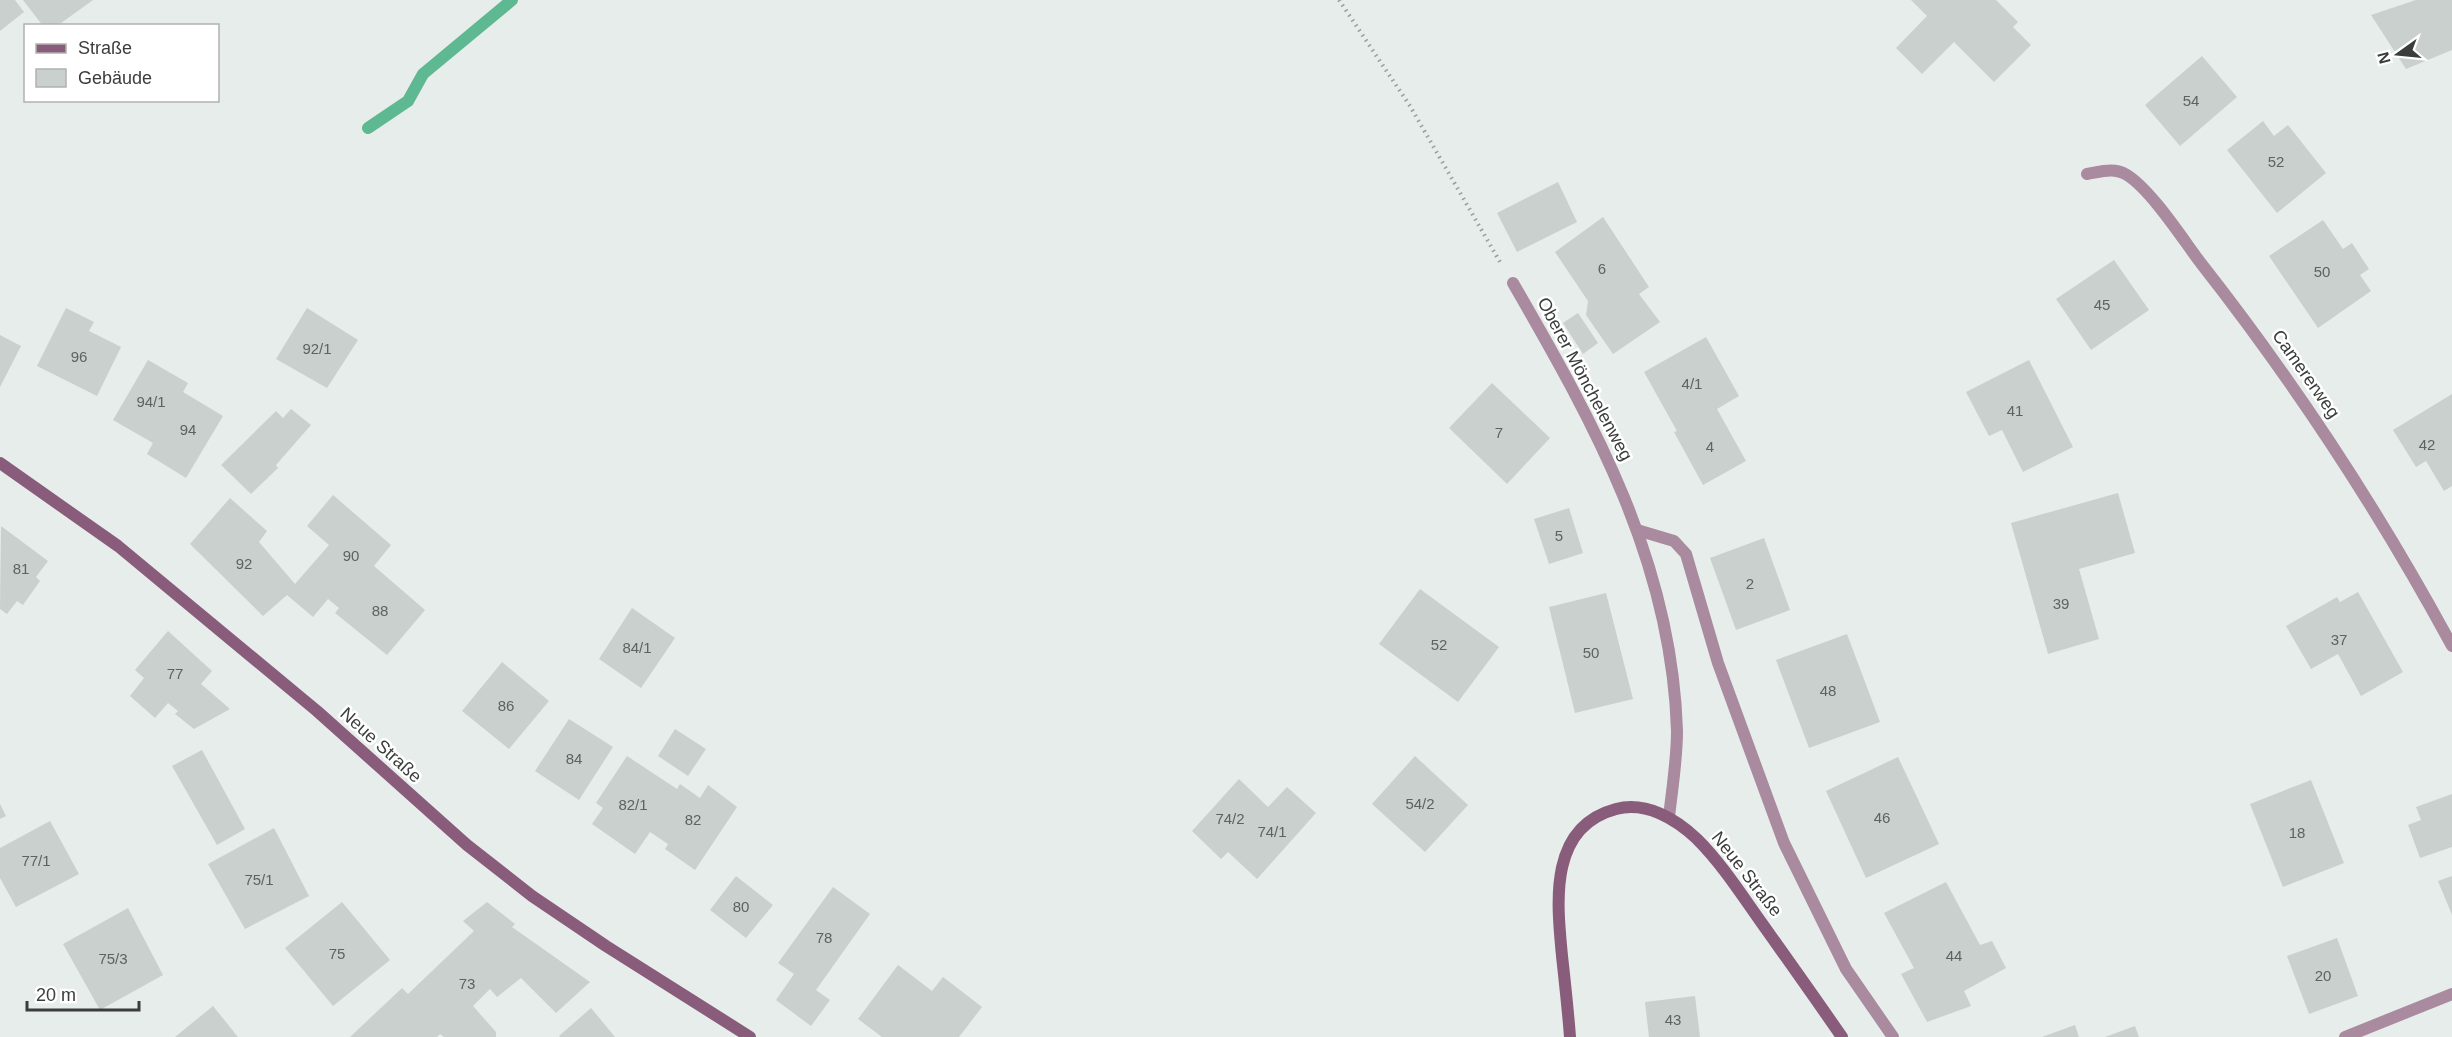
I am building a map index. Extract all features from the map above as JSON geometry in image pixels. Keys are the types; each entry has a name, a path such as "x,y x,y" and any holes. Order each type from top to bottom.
{"street":[{"name":"Camererweg","path":"2087,174 2113,170 2130,177 2228,297 2348,468 2452,646"},
{"name":"Oberer Mönchelenweg","path":"1513,283 1597,435 1637,530 1662,618 1673,688 1676,747 1670,817"},
{"name":"Neue Straße","path":"0,463 127,553 309,704 467,845 532,896 750,1037"},
{"path":"1637,530 1674,540 1686,554 1718,663 1785,843 1846,969 1893,1037"},
{"name":"Neue Straße","path":"1570,1037 1557,896 1567,850 1582,829 1606,812 1628,807 1653,811 1670,817 1697,839 1716,860 1842,1037"},
{"path":"2345,1037 2452,994"}],"path":[{"path":"1339,0 1410,106 1513,283"}],"building":[{"path":"0,0 15,0 24,12 0,31"},
{"path":"23,0 93,0 60,24 41,24"},
{"path":"1911,0 1996,0 2018,22 2013,27 2031,45 1994,82 1954,42 1922,74 1896,48 1927,16"},
{"path":"2416,0 2452,0 2452,50 2406,69 2371,15"},
{"path":"2202,56 2237,97 2180,146 2145,105"},
{"path":"2263,121 2274,136 2288,125 2326,173 2277,213 2227,150"},
{"path":"1558,182 1577,222 1517,252 1497,213"},
{"path":"1603,217 1649,287 1639,294 1660,322 1613,354 1586,315 1588,301 1555,252"},
{"path":"2323,220 2343,249 2352,243 2369,269 2360,275 2371,291 2318,328 2269,256"},
{"path":"2114,260 2149,310 2091,350 2056,299"},
{"path":"66,308 94,322 89,331 121,347 97,396 37,366"},
{"path":"307,308 358,340 327,388 276,359"},
{"path":"1578,313 1598,343 1583,354 1563,323"},
{"path":"0,335 21,346 0,387"},
{"path":"1706,337 1739,396 1717,409 1746,461 1703,485 1674,432 1677,431 1644,372"},
{"path":"148,360 188,383 183,392 223,416 186,478 147,454 153,443 113,420"},
{"path":"2029,360 2073,447 2023,472 2002,430 1989,436 1966,392"},
{"path":"1492,383 1550,438 1507,484 1449,428"},
{"path":"2452,394 2452,486 2444,491 2426,461 2416,467 2393,430"},
{"path":"291,409 311,425 276,465 278,468 251,494 221,465 276,411 283,418"},
{"path":"2118,493 2135,553 2079,569 2099,639 2048,654 2011,523"},
{"path":"333,495 391,545 374,566 425,610 387,655 335,613 339,608 328,599 313,617 287,595 263,616 190,544 230,498 267,531 259,542 295,584 329,545 307,526"},
{"path":"1569,508 1583,553 1549,564 1534,519"},
{"path":"1,526 48,561 36,577 40,581 23,605 17,601 7,614 0,609"},
{"path":"1764,538 1790,610 1736,630 1710,558"},
{"path":"1420,589 1499,647 1458,702 1379,644"},
{"path":"2358,592 2403,672 2361,696 2338,654 2311,669 2286,626 2337,597 2340,602"},
{"path":"1606,593 1633,699 1575,713 1549,607"},
{"path":"632,608 675,638 641,688 599,659"},
{"path":"168,631 212,671 201,684 230,709 194,729 175,714 178,711 168,703 155,718 130,696 144,678 135,670"},
{"path":"1847,634 1880,722 1809,748 1776,660"},
{"path":"502,662 549,701 509,749 462,711"},
{"path":"569,719 613,747 579,800 535,771"},
{"path":"675,729 706,749 688,776 658,756"},
{"path":"202,750 245,829 217,845 172,766"},
{"path":"627,756 677,789 680,784 700,798 708,785 737,807 695,870 665,849 668,844 650,832 635,854 592,824 603,808 596,803"},
{"path":"1415,756 1468,805 1425,852 1372,804"},
{"path":"1898,757 1939,844 1866,878 1826,791"},
{"path":"1239,779 1268,807 1287,787 1316,813 1257,879 1228,852 1221,859 1192,831"},
{"path":"2311,780 2344,863 2283,887 2250,804"},
{"path":"2452,794 2452,847 2420,858 2408,825 2421,820 2416,807"},
{"path":"0,804 6,816 0,819"},
{"path":"50,821 79,874 16,907 0,878 0,848"},
{"path":"274,828 309,896 245,929 208,864"},
{"path":"736,876 773,905 746,938 710,910"},
{"path":"2452,876 2452,915 2438,881"},
{"path":"1946,882 1980,945 1992,941 2006,968 1964,991 1971,1006 1927,1022 1901,974 1914,968 1884,913"},
{"path":"833,887 870,914 816,990 830,1000 811,1026 776,1000 794,974 778,963"},
{"path":"342,902 390,960 333,1006 285,948"},
{"path":"487,902 515,924 512,927 590,982 556,1013 521,978 497,997 490,989 473,1006 496,1032 496,1037 444,1037 440,1034 437,1037 350,1037 402,988 408,994 474,931 463,921"},
{"path":"128,908 163,975 100,1010 63,944"},
{"path":"2337,938 2358,996 2309,1014 2287,956"},
{"path":"898,965 932,991 943,977 982,1007 959,1037 882,1037 858,1019"},
{"path":"1695,996 1700,1037 1649,1037 1645,1002"},
{"path":"213,1006 238,1037 175,1037"},
{"path":"591,1008 615,1037 559,1036"},
{"path":"2075,1025 2079,1037 2042,1037"},
{"path":"2135,1026 2139,1037 2105,1037"}],"waterway":[{"path":"368,128 408,101 423,74 512,0"}]}
